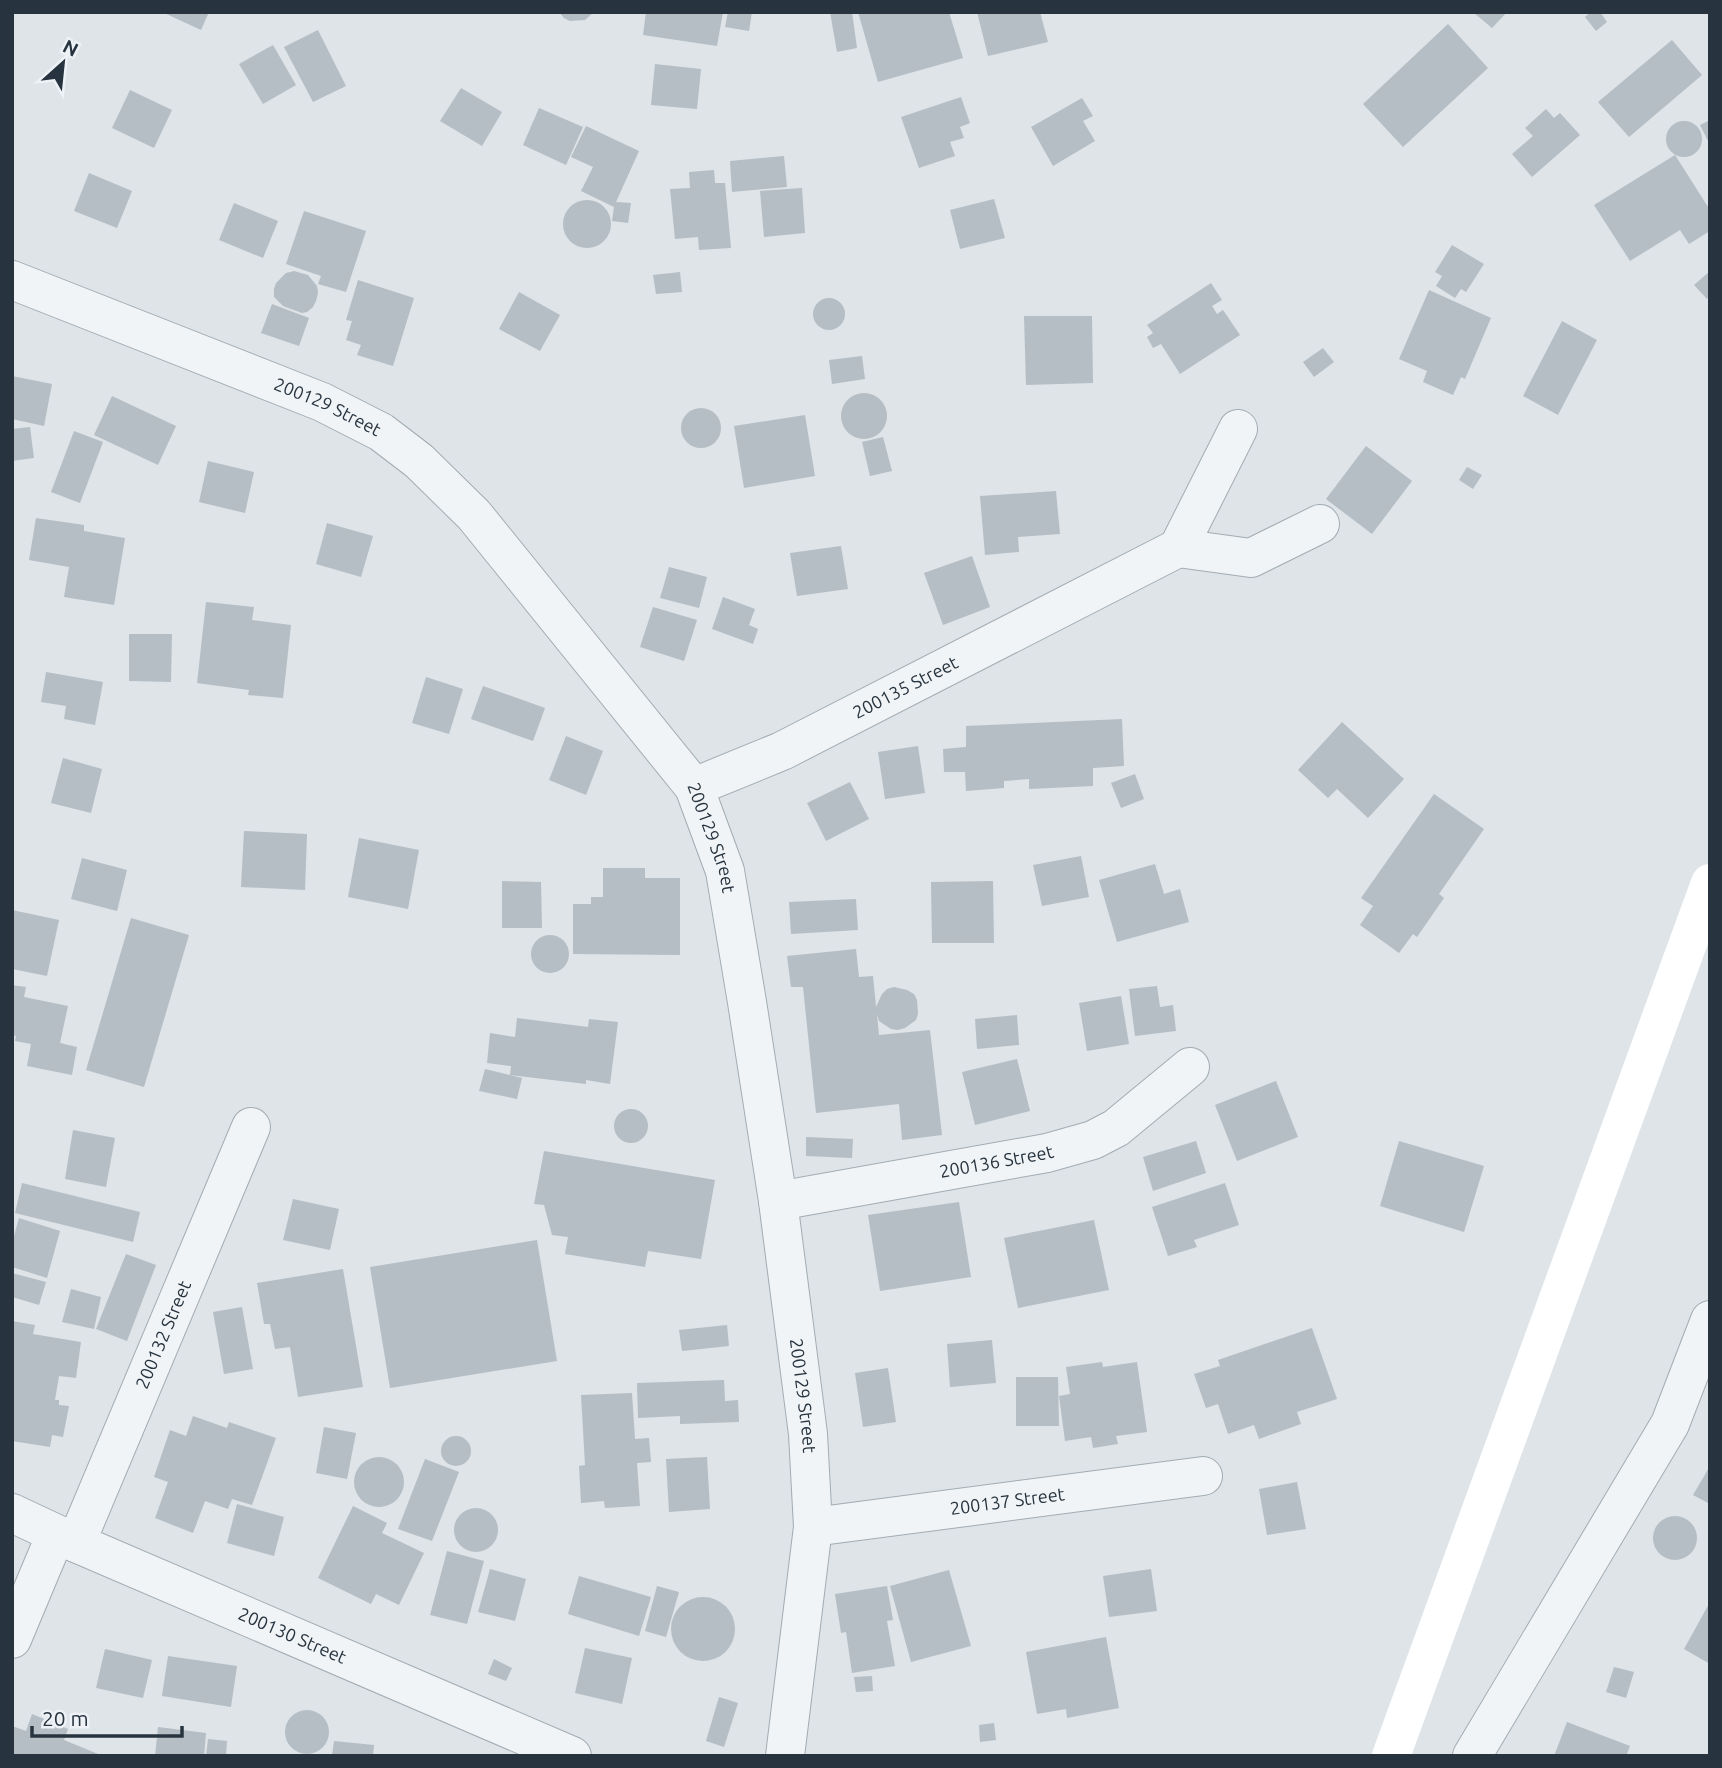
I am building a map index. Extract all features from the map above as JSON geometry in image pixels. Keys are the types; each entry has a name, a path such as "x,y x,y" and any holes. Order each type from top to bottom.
{"street":[{"name":"200129 Street","path":"12,280 322,401 381,432 419,461 474,515 694,787 725,871 778,1201 808,1434 813,1527 785,1756"},
{"path":"1238,429 1178,548 1251,558 1320,524"},
{"name":"200135 Street","path":"694,787 782,751 1178,548"},
{"path":"1391,1756 1710,883"},
{"name":"200136 Street","path":"778,1201 1047,1153 1093,1140 1116,1129 1190,1067"},
{"name":"200132 Street","path":"12,1639 66,1539 251,1127"},
{"path":"1472,1756 1670,1424 1710,1320"},
{"name":"200137 Street","path":"813,1527 1203,1476"},
{"name":"200130 Street","path":"12,1514 572,1756"}],"building":[{"path":"162,12 209,12 201,30"},
{"path":"559,12 594,12 585,20 570,21"},
{"path":"646,12 723,12 717,46 643,35"},
{"path":"728,12 752,12 749,31 725,27"},
{"path":"830,12 852,12 857,48 837,52"},
{"path":"858,12 949,12 963,58 878,82"},
{"path":"977,12 1040,12 1048,42 988,56"},
{"path":"1473,12 1507,12 1492,28"},
{"path":"1591,12 1600,12 1607,22 1596,31 1585,17"},
{"path":"1448,24 1488,68 1403,147 1363,104"},
{"path":"318,30 346,86 313,102 284,47"},
{"path":"1672,40 1702,75 1629,137 1598,102"},
{"path":"273,45 296,85 263,104 239,64"},
{"path":"655,64 701,69 697,109 651,105"},
{"path":"461,88 502,112 482,146 440,121"},
{"path":"130,90 172,110 154,148 112,128"},
{"path":"961,97 970,123 960,127 964,138 950,142 955,156 919,168 901,117"},
{"path":"1082,98 1093,116 1083,121 1095,141 1053,166 1031,127"},
{"path":"539,108 583,127 566,165 523,145"},
{"path":"1546,109 1554,118 1560,113 1580,135 1532,177 1512,154 1533,136 1525,128"},
{"path":"1710,120 1710,145 1700,125"},
{"path":"1684,121 1697,126 1702,139 1697,152 1684,157 1671,152 1666,139 1671,126"},
{"path":"586,126 639,151 616,202 631,203 628,223 612,221 614,207 581,191 593,167 571,157"},
{"path":"1675,155 1710,210 1710,231 1689,244 1680,230 1630,261 1594,205"},
{"path":"784,156 787,187 732,192 730,161"},
{"path":"714,170 715,183 725,183 731,248 699,250 698,237 675,239 670,189 690,188 689,172"},
{"path":"89,173 132,191 117,228 74,211"},
{"path":"802,188 805,233 764,237 760,191"},
{"path":"994,199 1005,238 960,249 950,210"},
{"path":"587,200 604,207 611,224 604,241 587,248 570,241 563,224 570,207"},
{"path":"234,203 278,221 263,258 219,240"},
{"path":"304,211 366,231 346,292 318,284 321,276 286,264"},
{"path":"1452,245 1484,264 1466,292 1461,289 1455,298 1436,286 1442,276 1435,272"},
{"path":"294,271 308,275 317,286 316,301 307,312 302,313 283,306 274,297 276,283 286,273"},
{"path":"1710,271 1710,296 1707,299 1694,285"},
{"path":"680,272 682,292 656,294 653,275"},
{"path":"358,280 414,298 393,366 357,355 361,345 346,340 352,321 346,320"},
{"path":"1211,283 1222,300 1212,306 1217,314 1223,310 1240,335 1180,374 1161,344 1153,348 1147,337 1153,333 1147,325"},
{"path":"1429,290 1491,318 1465,379 1461,377 1453,395 1423,382 1427,371 1399,359"},
{"path":"519,292 560,315 540,351 499,329"},
{"path":"829,298 840,303 845,314 840,325 829,330 818,325 813,314 818,303"},
{"path":"272,304 309,318 299,346 261,333"},
{"path":"1024,316 1092,316 1093,383 1026,385"},
{"path":"1562,321 1597,340 1558,415 1523,396"},
{"path":"1323,348 1334,362 1314,377 1303,362"},
{"path":"862,356 865,379 832,384 829,360"},
{"path":"12,376 52,384 44,426 12,419"},
{"path":"864,393 873,394 880,400 886,407 886,425 880,432 873,438 864,439 855,438 848,432 842,425 841,416 842,407 848,400 855,394"},
{"path":"112,396 176,426 158,465 94,435"},
{"path":"701,408 715,414 721,428 715,442 701,448 687,442 681,428 687,414"},
{"path":"805,415 815,476 744,488 734,426"},
{"path":"30,427 34,458 12,461 12,429"},
{"path":"74,431 103,442 80,503 51,492"},
{"path":"883,437 892,471 870,476 862,442"},
{"path":"1366,446 1412,481 1372,534 1326,499"},
{"path":"208,461 254,472 245,513 199,502"},
{"path":"1467,467 1482,475 1473,489 1459,480"},
{"path":"1056,491 1060,534 1018,537 1019,552 985,555 980,496"},
{"path":"36,518 84,525 84,531 125,538 114,605 64,597 69,567 29,560"},
{"path":"327,523 373,536 361,577 316,564"},
{"path":"841,546 848,589 797,596 790,553"},
{"path":"972,556 990,607 943,625 924,573"},
{"path":"669,567 707,577 699,608 660,598"},
{"path":"723,597 755,609 749,625 758,629 753,644 712,629"},
{"path":"206,602 254,607 252,620 291,625 283,698 248,695 249,690 197,683"},
{"path":"653,607 697,620 684,661 640,647"},
{"path":"129,634 172,634 171,682 129,681"},
{"path":"46,672 103,682 95,725 64,719 66,706 41,702"},
{"path":"426,677 463,689 449,734 412,723"},
{"path":"483,686 545,708 533,741 471,719"},
{"path":"1122,719 1124,766 1093,768 1093,786 1029,789 1029,779 1004,781 1004,788 966,791 965,772 944,772 943,749 966,747 966,726"},
{"path":"1342,722 1404,779 1368,818 1337,789 1328,798 1298,770"},
{"path":"566,736 603,751 586,795 549,780"},
{"path":"918,746 925,793 885,799 878,752"},
{"path":"63,758 102,769 91,813 51,803"},
{"path":"1135,774 1144,799 1121,808 1111,783"},
{"path":"850,782 869,819 826,841 807,803"},
{"path":"1434,794 1484,829 1439,894 1444,898 1417,937 1413,934 1399,953 1360,925 1373,906 1361,898"},
{"path":"244,831 307,834 305,890 241,887"},
{"path":"359,838 419,850 408,909 348,897"},
{"path":"1081,856 1089,897 1042,906 1033,865"},
{"path":"82,858 127,870 117,911 71,899"},
{"path":"1155,864 1164,894 1180,889 1189,922 1117,942 1099,880"},
{"path":"603,868 645,868 645,878 680,878 680,955 573,954 573,904 591,904 591,897 603,897"},
{"path":"502,881 541,882 542,928 502,928"},
{"path":"993,881 994,943 932,943 931,882"},
{"path":"856,899 858,930 791,934 789,902"},
{"path":"12,910 59,920 47,976 12,969"},
{"path":"131,918 189,935 144,1087 86,1070"},
{"path":"550,935 564,940 569,954 564,968 550,973 536,968 531,954 536,940"},
{"path":"856,949 859,977 873,976 876,1007 882,994 894,987 907,990 914,994 917,1000 916,1020 905,1028 891,1029 879,1021 877,1014 879,1035 930,1030 942,1135 902,1140 899,1104 816,1113 803,987 791,987 787,956"},
{"path":"12,985 26,987 24,997 68,1006 60,1043 77,1047 72,1075 27,1066 31,1044 15,1041 16,1036 12,1035"},
{"path":"1157,986 1160,1007 1173,1005 1176,1031 1135,1036 1129,989"},
{"path":"1121,996 1129,1044 1087,1051 1079,1003"},
{"path":"1017,1015 1019,1045 977,1049 975,1019"},
{"path":"517,1018 588,1027 589,1019 618,1022 610,1084 586,1080 586,1084 510,1075 511,1066 487,1063 490,1033 515,1037"},
{"path":"1017,1059 1030,1111 975,1125 962,1072"},
{"path":"485,1069 522,1078 517,1099 479,1091"},
{"path":"1276,1081 1298,1137 1237,1161 1215,1105"},
{"path":"631,1109 643,1114 648,1126 643,1138 631,1143 619,1138 614,1126 619,1114"},
{"path":"73,1130 115,1138 106,1187 65,1179"},
{"path":"806,1137 853,1139 852,1158 806,1156"},
{"path":"1196,1141 1206,1173 1153,1191 1143,1157"},
{"path":"1399,1141 1484,1166 1464,1232 1380,1206"},
{"path":"544,1151 715,1180 701,1259 648,1251 645,1267 565,1254 568,1237 552,1235 544,1205 534,1204"},
{"path":"22,1183 140,1212 133,1242 15,1213"},
{"path":"1225,1183 1239,1225 1194,1240 1197,1247 1168,1256 1152,1207"},
{"path":"293,1199 339,1209 330,1250 283,1240"},
{"path":"959,1202 971,1277 880,1291 868,1215"},
{"path":"19,1218 60,1231 47,1278 12,1267 12,1243"},
{"path":"1094,1220 1109,1290 1018,1308 1004,1238"},
{"path":"537,1240 557,1361 390,1388 370,1267"},
{"path":"126,1254 156,1265 127,1341 96,1329"},
{"path":"343,1269 363,1387 298,1397 290,1347 275,1349 270,1324 264,1324 257,1283"},
{"path":"12,1273 46,1282 39,1305 12,1297"},
{"path":"71,1289 101,1297 94,1329 62,1322"},
{"path":"242,1307 253,1369 224,1374 213,1312"},
{"path":"12,1321 35,1325 33,1334 81,1342 76,1378 59,1376 55,1400 59,1400 59,1405 69,1406 63,1437 52,1435 50,1447 12,1441"},
{"path":"727,1325 729,1346 682,1351 679,1330"},
{"path":"1312,1328 1337,1399 1297,1412 1301,1424 1259,1439 1254,1425 1228,1434 1218,1404 1206,1408 1194,1374 1220,1366 1218,1360"},
{"path":"992,1340 996,1383 950,1387 947,1344"},
{"path":"1102,1362 1103,1367 1137,1362 1147,1432 1116,1436 1118,1444 1093,1448 1091,1437 1065,1441 1059,1396 1070,1394 1066,1367"},
{"path":"888,1368 896,1422 863,1427 855,1373"},
{"path":"1016,1377 1058,1377 1059,1426 1016,1426"},
{"path":"724,1380 725,1401 738,1400 739,1422 680,1424 680,1416 638,1418 637,1383"},
{"path":"632,1393 635,1439 649,1438 651,1462 637,1463 640,1506 605,1508 604,1501 581,1503 579,1466 585,1465 581,1395"},
{"path":"193,1416 227,1428 229,1422 276,1438 252,1505 232,1499 228,1509 205,1501 193,1533 155,1518 168,1482 154,1477 170,1430 186,1436"},
{"path":"324,1427 356,1433 347,1479 316,1473"},
{"path":"456,1436 467,1440 471,1451 467,1462 456,1466 445,1462 441,1451 445,1440"},
{"path":"379,1457 397,1464 404,1482 397,1500 379,1507 361,1500 354,1482 361,1464"},
{"path":"707,1457 710,1509 669,1512 666,1459"},
{"path":"425,1459 459,1472 432,1541 398,1529"},
{"path":"1710,1466 1710,1504 1693,1495"},
{"path":"1297,1482 1306,1529 1267,1535 1259,1489"},
{"path":"237,1504 284,1517 274,1556 227,1543"},
{"path":"353,1506 387,1523 382,1533 424,1553 399,1605 376,1594 371,1604 318,1578"},
{"path":"476,1508 485,1509 492,1514 497,1521 497,1539 492,1546 485,1551 476,1552 467,1551 460,1546 455,1539 454,1530 455,1521 460,1514 467,1509"},
{"path":"1675,1516 1684,1517 1691,1522 1696,1529 1696,1547 1691,1554 1684,1559 1675,1560 1666,1559 1659,1554 1654,1547 1653,1538 1654,1529 1659,1522 1666,1517"},
{"path":"447,1551 484,1561 467,1624 430,1615"},
{"path":"490,1569 526,1579 515,1621 478,1612"},
{"path":"1151,1569 1157,1611 1109,1617 1103,1576"},
{"path":"949,1570 971,1646 911,1662 890,1586"},
{"path":"579,1576 651,1597 639,1636 568,1614"},
{"path":"657,1586 679,1592 666,1637 645,1631"},
{"path":"887,1586 893,1620 887,1621 895,1666 852,1673 846,1632 841,1633 835,1594"},
{"path":"703,1597 721,1603 729,1611 735,1629 729,1647 721,1655 703,1661 685,1655 677,1647 671,1629 677,1611 685,1603"},
{"path":"1710,1602 1710,1664 1684,1649"},
{"path":"1106,1637 1119,1708 1067,1718 1066,1709 1037,1714 1026,1652"},
{"path":"585,1648 632,1658 622,1704 575,1693"},
{"path":"105,1649 152,1660 143,1698 96,1688"},
{"path":"168,1656 237,1666 231,1707 162,1696"},
{"path":"494,1659 512,1668 506,1681 488,1674"},
{"path":"1614,1667 1634,1672 1626,1698 1606,1692"},
{"path":"872,1676 873,1691 856,1692 854,1677"},
{"path":"719,1697 738,1703 724,1747 706,1741"},
{"path":"307,1710 322,1717 329,1732 322,1747 307,1754 292,1747 285,1732 292,1717"},
{"path":"32,1714 68,1729 64,1740 103,1756 12,1756 12,1726 26,1731"},
{"path":"1567,1722 1630,1746 1626,1756 1554,1756"},
{"path":"994,1723 996,1740 980,1742 979,1725"},
{"path":"158,1727 206,1733 204,1756 155,1756"},
{"path":"208,1739 227,1741 226,1756 206,1756"},
{"path":"334,1741 374,1745 373,1756 332,1756"}]}
